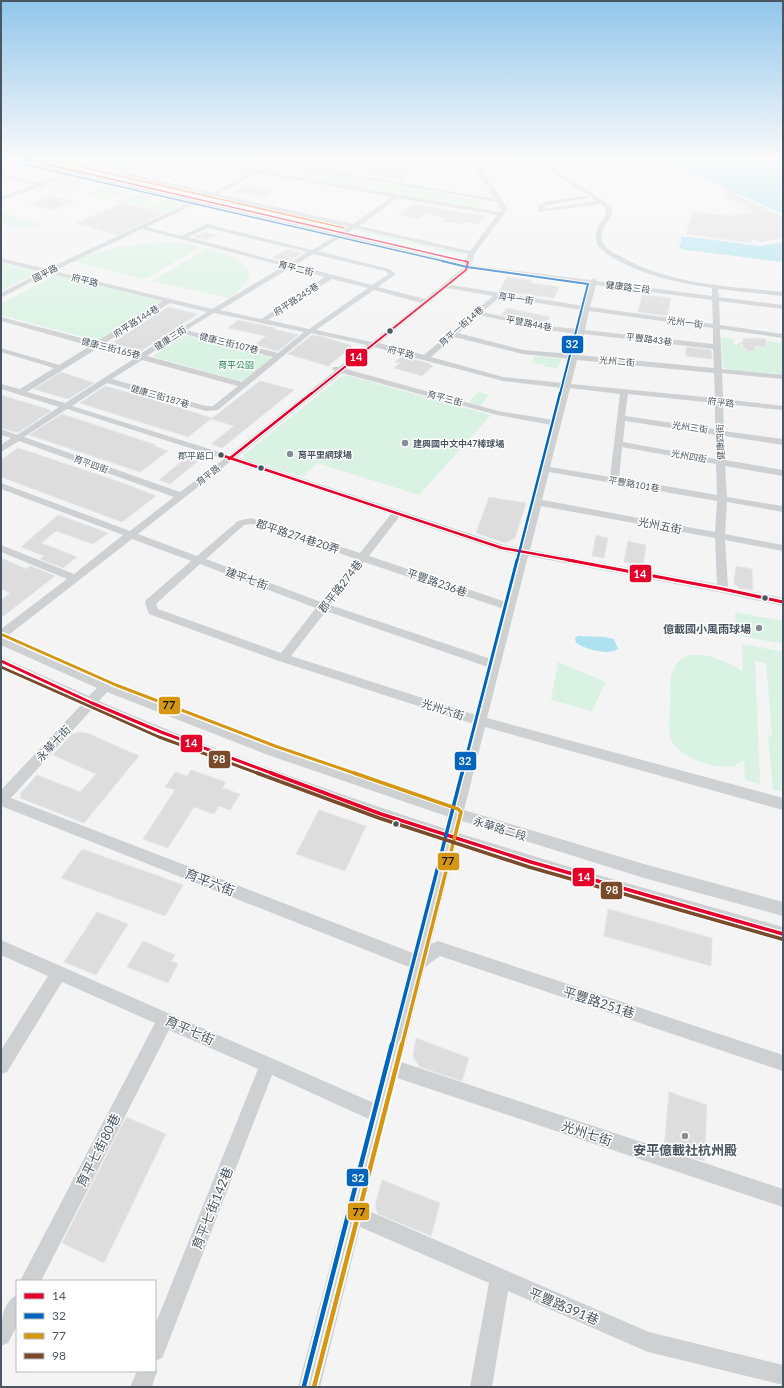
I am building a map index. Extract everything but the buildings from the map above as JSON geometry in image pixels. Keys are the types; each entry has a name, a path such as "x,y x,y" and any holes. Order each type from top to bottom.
{"street":[{"name":"國平路","path":"1,296 48,271 152,223"},
{"name":"健康路三段","path":"289,223 467,264 783,307"},
{"path":"341,223 472,253"},
{"name":"健康三街","path":"1,450 180,331 360,223"},
{"path":"467,264 472,253 494,223"},
{"path":"603,223 598,237 601,246 616,257 636,268 682,282 783,294"},
{"path":"181,238 207,226 312,251 392,272 393,274 310,331 244,385"},
{"name":"育平二街","path":"142,228 424,301"},
{"name":"府平路","path":"1,260 213,311 370,343 503,379 783,408"},
{"name":"育平路","path":"424,301 466,270 467,264"},
{"name":"育平路","path":"1,626 71,576 177,495 424,301 467,264"},
{"name":"府平路245巷","path":"262,321 330,277"},
{"path":"309,1387 594,281"},
{"name":"育平一街","path":"446,286 587,309"},
{"name":"健康四街","path":"715,286 714,297 722,498 720,536 723,589"},
{"name":"育平一街14巷","path":"425,358 498,295"},
{"name":"健康路三段","path":"714,297 783,304"},
{"name":"府平路144巷","path":"21,392 169,300"},
{"name":"光州一街","path":"587,309 783,336"},
{"name":"平豐路44巷","path":"477,313 548,328 581,332"},
{"name":"健康三街165巷","path":"1,319 142,356 244,385"},
{"name":"健康三街107巷","path":"180,331 279,356"},
{"name":"平豐路43巷","path":"581,332 716,347"},
{"name":"光州二街","path":"452,334 523,352 783,377"},
{"path":"1,350 61,368"},
{"name":"育平三街","path":"337,369 497,413 557,424"},
{"name":"健康三街187巷","path":"106,380 206,409 215,408 244,385"},
{"path":"1,386 225,457 502,548 723,589 783,602"},
{"path":"614,480 624,392"},
{"name":"光州三街","path":"621,418 783,442"},
{"name":"育平四街","path":"1,432 177,495"},
{"name":"光州四街","path":"618,444 783,473"},
{"name":"平豐路101巷","path":"546,469 783,509"},
{"name":"建平七街","path":"1,486 324,607 495,665"},
{"name":"光州五街","path":"537,502 783,548"},
{"name":"郡平路274巷","path":"283,658 397,513"},
{"name":"郡平路274巷20弄","path":"153,611 150,603 241,523 251,521 260,523 363,557"},
{"path":"1,548 71,576"},
{"name":"平豐路236巷","path":"363,557 510,607"},
{"name":"育平路","path":"1,636 71,576"},
{"name":"光州六街","path":"153,611 283,658 480,721 783,804"},
{"name":"永華路二段","path":"1,640 106,686 273,751 456,814 644,871 783,909"},
{"path":"1,661 91,702 183,741 382,814 450,837 783,934"},
{"name":"永華十街","path":"1,800 106,686"},
{"name":"育平六街","path":"1,800 418,963"},
{"name":"育平七街","path":"1,947 379,1114"},
{"name":"平豐路251巷","path":"418,963 438,948 783,1063"},
{"path":"1,1066 59,972"},
{"name":"育平七街80巷","path":"31,1280 166,1020"},
{"name":"育平七街142巷","path":"156,1348 268,1065"},
{"name":"光州七街","path":"391,1067 783,1198"},
{"name":"平豐路391巷","path":"353,1214 648,1342 783,1375"},
{"path":"482,1387 500,1279"},
{"path":"1,1336 16,1307"},
{"path":"141,1387 147,1372"}],"green space":[{"path":"1,223 37,223 41,224 25,230"},
{"path":"321,223 332,223 347,226 344,228"},
{"path":"356,228 462,252 463,254 459,255 353,230"},
{"path":"157,243 183,243 201,247 145,279 74,262 104,250"},
{"path":"207,248 226,254 238,260 243,264 250,276 246,283 229,298 152,281"},
{"path":"1,263 39,272 1,291"},
{"path":"55,275 166,302 102,342 1,315 1,304"},
{"name":"育平公園","path":"183,336 189,336 270,357 271,359 246,380 240,381 154,357 154,355"},
{"path":"721,337 734,339 734,344 741,345 741,348 744,348 745,350 756,351 756,347 766,348 767,341 781,343 781,337 783,337 783,375 728,370 723,367"},
{"path":"534,356 561,359 558,368 544,367 545,364 532,363"},
{"path":"349,376 491,415 419,495 317,463 303,477 245,459 243,455 341,377"},
{"path":"478,392 489,395 480,406 469,402"},
{"name":"億載國小風雨球場","path":"735,612 783,621 783,644 736,635"},
{"path":"742,644 783,652 783,791 773,790 768,735 772,736 766,663 755,661 760,784 745,780 744,760 736,765 726,767 700,762 691,758 677,748 671,739 669,724 671,678 673,670 679,661 686,656 706,656 726,662 743,671"},
{"path":"558,662 606,682 592,711 551,700"}],"water":[{"path":"682,237 761,246 783,242 783,262 687,250 679,248"},
{"path":"578,636 605,637 614,639 618,649 608,652 597,651 576,643 575,638"}],"transit line":[{"name":"32","path":"276,223 467,267 588,284 304,1386"},
{"name":"14","path":"229,459 466,270 468,262 299,223"},
{"path":"321,223 344,228"},
{"name":"14","path":"221,455 502,548 723,589 783,602"},
{"name":"77","path":"3,635 116,685 275,746 458,809 461,812 314,1387"},
{"name":"14","path":"1,661 92,703 161,732 381,814 531,862 783,934"},
{"name":"98","path":"1,667 159,737 379,818 529,867 782,939"}],"place":[{"name":"建興國中文中47棒球場","path":"405,443"},
{"name":"育平里網球場","path":"290,454"},
{"name":"郡平路口","path":"221,455"},
{"name":"億載國小風雨球場","path":"759,628"},
{"name":"安平億載社杭州殿","path":"685,1136"}]}
